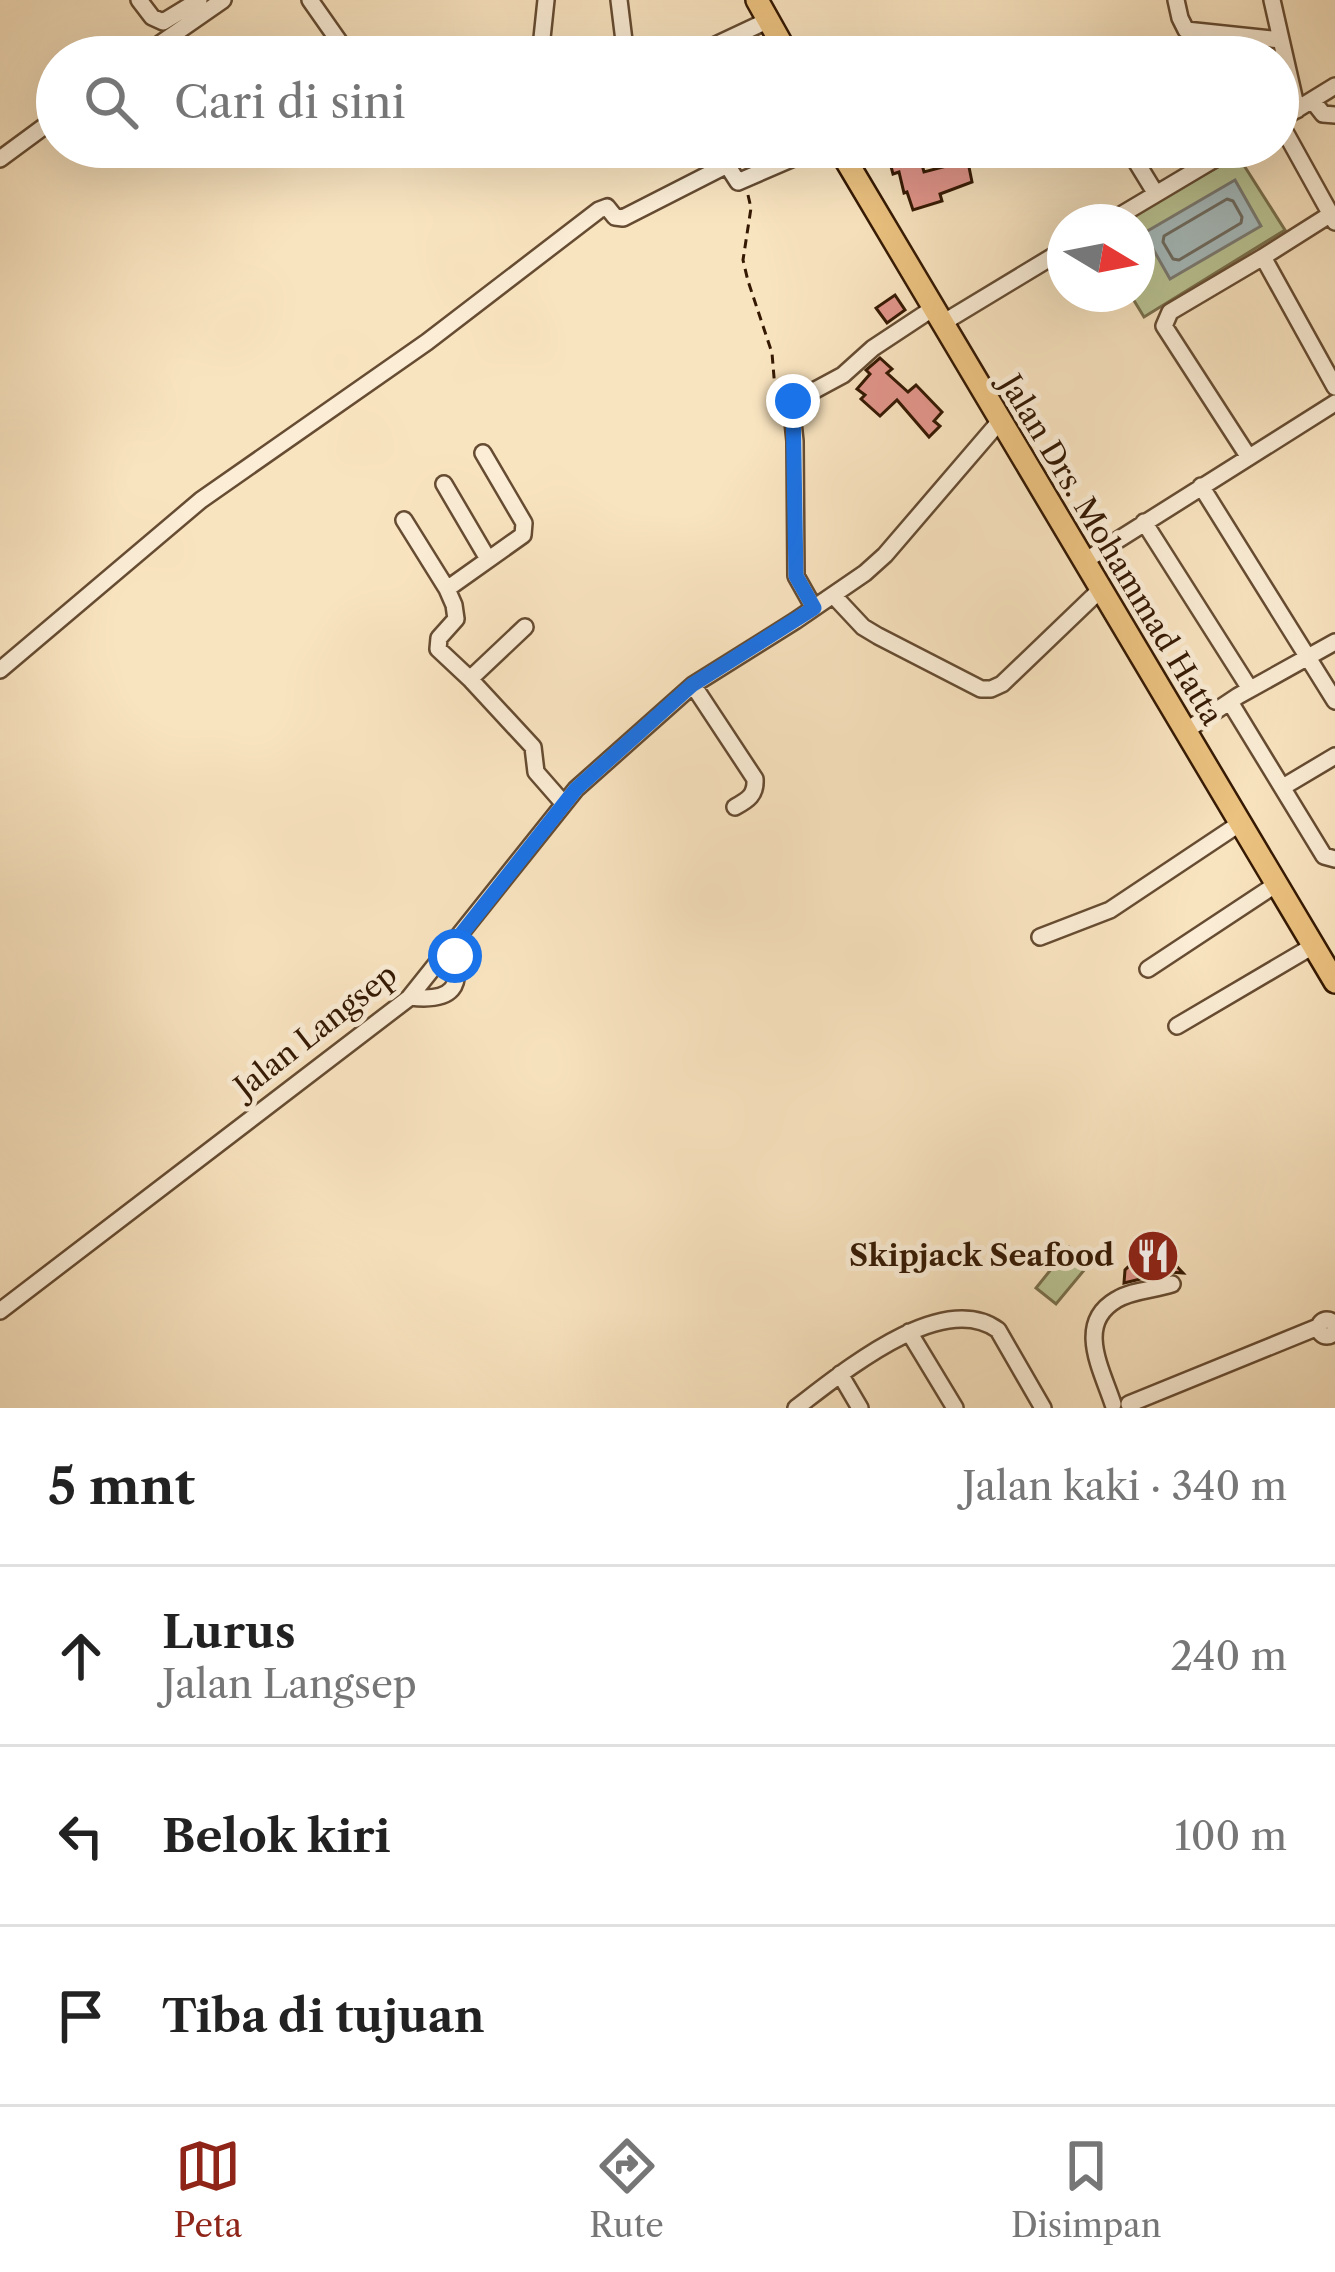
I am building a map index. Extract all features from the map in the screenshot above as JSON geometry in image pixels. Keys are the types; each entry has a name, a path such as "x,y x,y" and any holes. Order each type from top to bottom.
{"main road":[{"name":"Jalan Drs. Mohammad Hatta","path":"850,168 1335,982"}],"street":[{"path":"139,0 152,17 163,22 200,0"},
{"path":"171,36 223,0"},
{"path":"310,0 335,36"},
{"path":"542,36 546,0"},
{"path":"619,0 623,36"},
{"path":"1176,0 1186,30 1243,36"},
{"path":"1272,0 1280,36"},
{"path":"723,36 763,10"},
{"path":"1299,108 1335,86"},
{"path":"1299,91 1304,105 1335,115"},
{"path":"0,159 36,133"},
{"path":"1248,456 1164,326 1170,312 1333,218 1299,158"},
{"path":"0,670 201,500 461,317 599,210 607,207 615,217 623,218 721,168"},
{"path":"731,168 745,179 770,168"},
{"path":"1140,168 1156,194"},
{"path":"1139,204 1200,168"},
{"path":"1263,256 1335,387"},
{"path":"814,608 796,576 791,404 843,375 873,348 1047,258"},
{"path":"1083,562 1335,403"},
{"name":"Jalan Langsep","path":"0,1311 410,997 576,789 692,685 788,626 885,555 1000,421"},
{"path":"447,589 525,529 483,453"},
{"path":"444,484 488,559"},
{"path":"1201,486 1335,701"},
{"path":"404,520 454,605 456,619 440,638 438,649 533,747 536,772 563,804"},
{"path":"1144,522 1250,689"},
{"path":"833,595 878,637 991,689 1002,684 1100,590"},
{"path":"470,679 525,627"},
{"path":"1184,732 1335,642"},
{"path":"692,685 755,779 751,798 735,807"},
{"path":"1230,702 1324,856 1335,859"},
{"path":"1283,788 1335,756"},
{"path":"1040,937 1110,910 1239,824"},
{"path":"1148,969 1275,885"},
{"path":"410,997 438,999 454,988 458,977 452,946"},
{"path":"1177,1026 1313,946"},
{"path":"1172,1284 1112,1301 1094,1329 1100,1333 1120,1406 1330,1329"},
{"path":"796,1408 918,1327 968,1319 998,1330 1042,1408"},
{"path":"909,1332 955,1408"},
{"path":"840,1375 860,1408"}],"path":[{"path":"745,179 751,201 743,260 772,352 779,413"}],"green space":[{"path":"1216,168 1246,168 1285,230 1155,310 1151,204"},
{"path":"1069,1247 1090,1263 1056,1304 1036,1288"}],"water":[{"path":"1235,180 1261,226 1170,279 1155,252 1155,227"}],"building":[{"path":"891,168 923,168 924,172 969,168 972,182 940,194 942,201 913,210 899,172 893,174"},
{"path":"895,295 905,310 887,323 876,308"},
{"path":"880,358 892,369 887,373 908,392 916,385 942,412 934,421 940,426 929,437 897,400 880,416 861,399 865,395 857,389 870,374 866,370"},
{"name":"Skipjack Seafood","path":"1154,1242 1183,1273 1124,1283 1125,1270"}],"place":[{"name":"Skipjack Seafood","path":"1153,1256"}],"route":[{"path":"455,956 452,946 576,789 692,685 814,608 796,576 793,401"}]}
